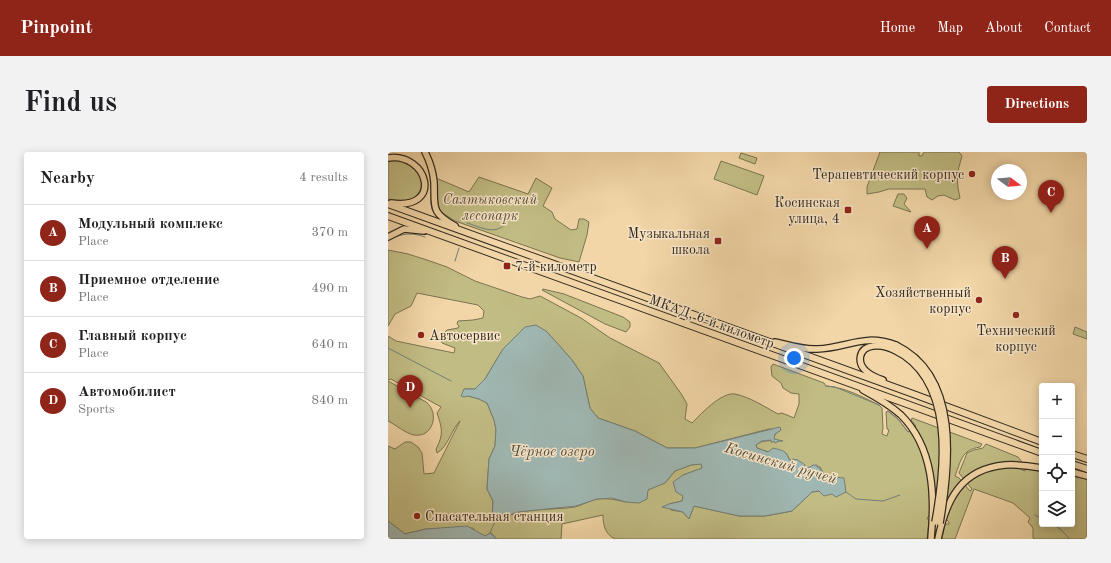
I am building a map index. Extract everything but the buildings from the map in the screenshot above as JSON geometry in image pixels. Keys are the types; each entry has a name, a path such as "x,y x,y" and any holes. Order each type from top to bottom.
{"highway":[{"name":"МКАД, 6-й километр","path":"388,203 1039,441"},
{"name":"МКАД, 6-й километр","path":"388,216 1039,452"},
{"path":"1075,455 1087,459"},
{"path":"1075,465 1087,469"}],"main road":[{"path":"425,152 432,172 435,206 447,222 460,230"},
{"path":"388,158 402,156 416,160 423,170 426,182 421,194 410,202 397,204 388,203"},
{"path":"388,237 404,229 421,230 436,234"},
{"path":"759,338 812,349 823,349 851,342 867,340 884,342 911,354 926,369 942,408 946,430 948,456 946,485 937,523 931,539"},
{"path":"895,348 869,346 861,354 860,364 864,370 872,375 916,395"},
{"path":"848,383 892,408 901,415 912,428 922,447 929,469 938,539"},
{"path":"937,523 959,487 967,479 981,471 995,466 1005,465 1039,468"},
{"path":"1075,473 1087,476"}],"green space":[{"path":"880,152 919,152 919,156 922,156 924,152 959,152 962,156 957,174 960,198 955,200 944,195 938,196 932,200 927,197 925,189 889,189 867,194 867,187"},
{"path":"741,153 757,158 755,164 739,158"},
{"path":"395,159 416,164 421,177 422,187 418,194 410,200 396,202 388,199 388,162"},
{"path":"721,161 764,176 757,195 714,179"},
{"name":"Салтыковский лесопарк","path":"479,177 528,194 536,178 552,188 543,206 552,212 555,219 571,230 577,229 579,219 584,219 589,222 587,235 579,262 560,258 455,221 441,212 436,201 436,178 469,192"},
{"path":"898,194 904,194 907,198 904,204 911,212 893,206"},
{"path":"388,250 408,254 447,267 475,281 522,297 530,299 540,296 581,318 610,338 659,363 687,404 685,419 692,423 706,409 724,396 730,394 741,395 778,414 782,413 794,418 799,404 799,394 791,393 783,388 781,383 772,376 771,367 773,364 824,383 826,386 840,388 853,393 879,405 882,408 882,434 887,436 889,430 887,429 886,412 888,411 898,419 908,432 916,426 911,420 912,418 982,444 980,447 974,448 965,454 955,476 959,478 970,491 972,489 959,473 967,453 983,448 986,444 1018,457 1022,462 1022,470 1039,470 1039,527 1075,527 1075,477 1087,479 1087,539 1035,539 1033,538 1033,528 1028,522 1030,518 1013,503 974,489 955,539 942,539 945,524 949,524 949,522 946,519 930,515 927,518 929,521 927,539 615,539 609,535 605,529 603,515 562,524 561,539 497,539 491,533 485,536 476,532 473,528 426,529 405,534 388,521 388,446 395,449 405,442 411,442 418,447 422,453 424,474 434,473 460,421 447,443 437,453 436,449 441,431 437,413 441,407 391,379 388,380 388,336 396,341 454,353 455,348 442,343 441,336 447,330 458,328 458,321 483,318 484,311 478,305 417,293 411,306 395,314 388,326","holes":["546,331 572,360 583,376 590,408 598,418 635,431 667,448 695,448 769,429 781,430 776,433 774,437 774,439 779,441 763,441 756,445 757,448 768,452 786,453 787,456 797,465 807,468 820,467 827,480 819,491 812,492 792,511 765,516 739,516 694,506 689,519 683,512 671,510 669,504 682,501 684,496 683,475 703,468 701,464 691,465 675,471 665,483 654,487 626,502 598,499 575,507 526,511 516,513 499,521 492,519 493,501 487,489 489,459 495,446 496,429 487,403 468,396 464,389 475,389 485,379 503,349"]},
{"path":"542,290 564,294 623,317 630,322 630,327 626,332 605,324"},
{"path":"1075,327 1087,332 1087,339 1073,334"},
{"path":"388,381 426,402 430,407 433,412 433,418 430,429 426,433 414,435 404,431 388,421"}],"water":[{"name":"Чёрное озеро","path":"536,325 546,331 558,344 583,376 590,408 598,418 635,431 667,448 695,448 780,427 781,430 775,434 774,439 783,441 775,443 774,441 772,443 771,440 762,441 756,445 757,448 768,452 773,448 782,450 791,461 793,459 798,460 805,465 805,468 817,465 827,480 833,477 844,478 846,492 836,497 832,494 824,496 819,491 812,492 792,511 765,516 739,516 694,506 689,519 683,512 662,507 682,501 683,496 676,492 673,482 683,475 702,468 701,464 691,465 675,471 665,483 648,490 647,499 639,503 626,502 612,498 597,499 576,506 518,512 505,516 499,521 495,521 492,519 493,501 487,489 489,459 495,446 496,429 494,420 487,403 468,396 461,396 464,389 475,389 485,379 503,349 525,327"},
{"path":"388,521 405,534 426,529 467,526 485,536 490,533 497,539 388,539"}],"waterway":[{"path":"467,223 490,230 499,229 503,226"},
{"path":"395,237 410,234 425,237"},
{"path":"455,261 459,248"},
{"path":"388,348 451,381"},
{"path":"826,386 835,387 879,405"},
{"path":"888,411 898,419 908,432"},
{"path":"1075,477 1087,479"},
{"name":"Косинский ручей","path":"846,492 856,499 883,501 900,495"},
{"name":"Косинский ручей","path":"1035,515 1039,517"},
{"name":"Косинский ручей","path":"490,533 495,521"},
{"name":"Косинский ручей","path":"1057,527 1070,539"}],"place":[{"name":"Терапевтический корпус","path":"972,174"},
{"name":"Косинская улица, 4","path":"848,210"},
{"name":"Главный корпус","path":"1051,213"},
{"name":"Музыкальная школа","path":"718,241"},
{"name":"Модульный комплекс","path":"927,249"},
{"name":"7-й километр","path":"507,266"},
{"name":"Приемное отделение","path":"1005,279"},
{"name":"Хозяйственный корпус","path":"979,300"},
{"name":"Технический корпус","path":"1016,315"},
{"name":"Автосервис","path":"421,335"},
{"name":"Автомобилист","path":"410,408"},
{"name":"Спасательная станция","path":"417,516"}]}
